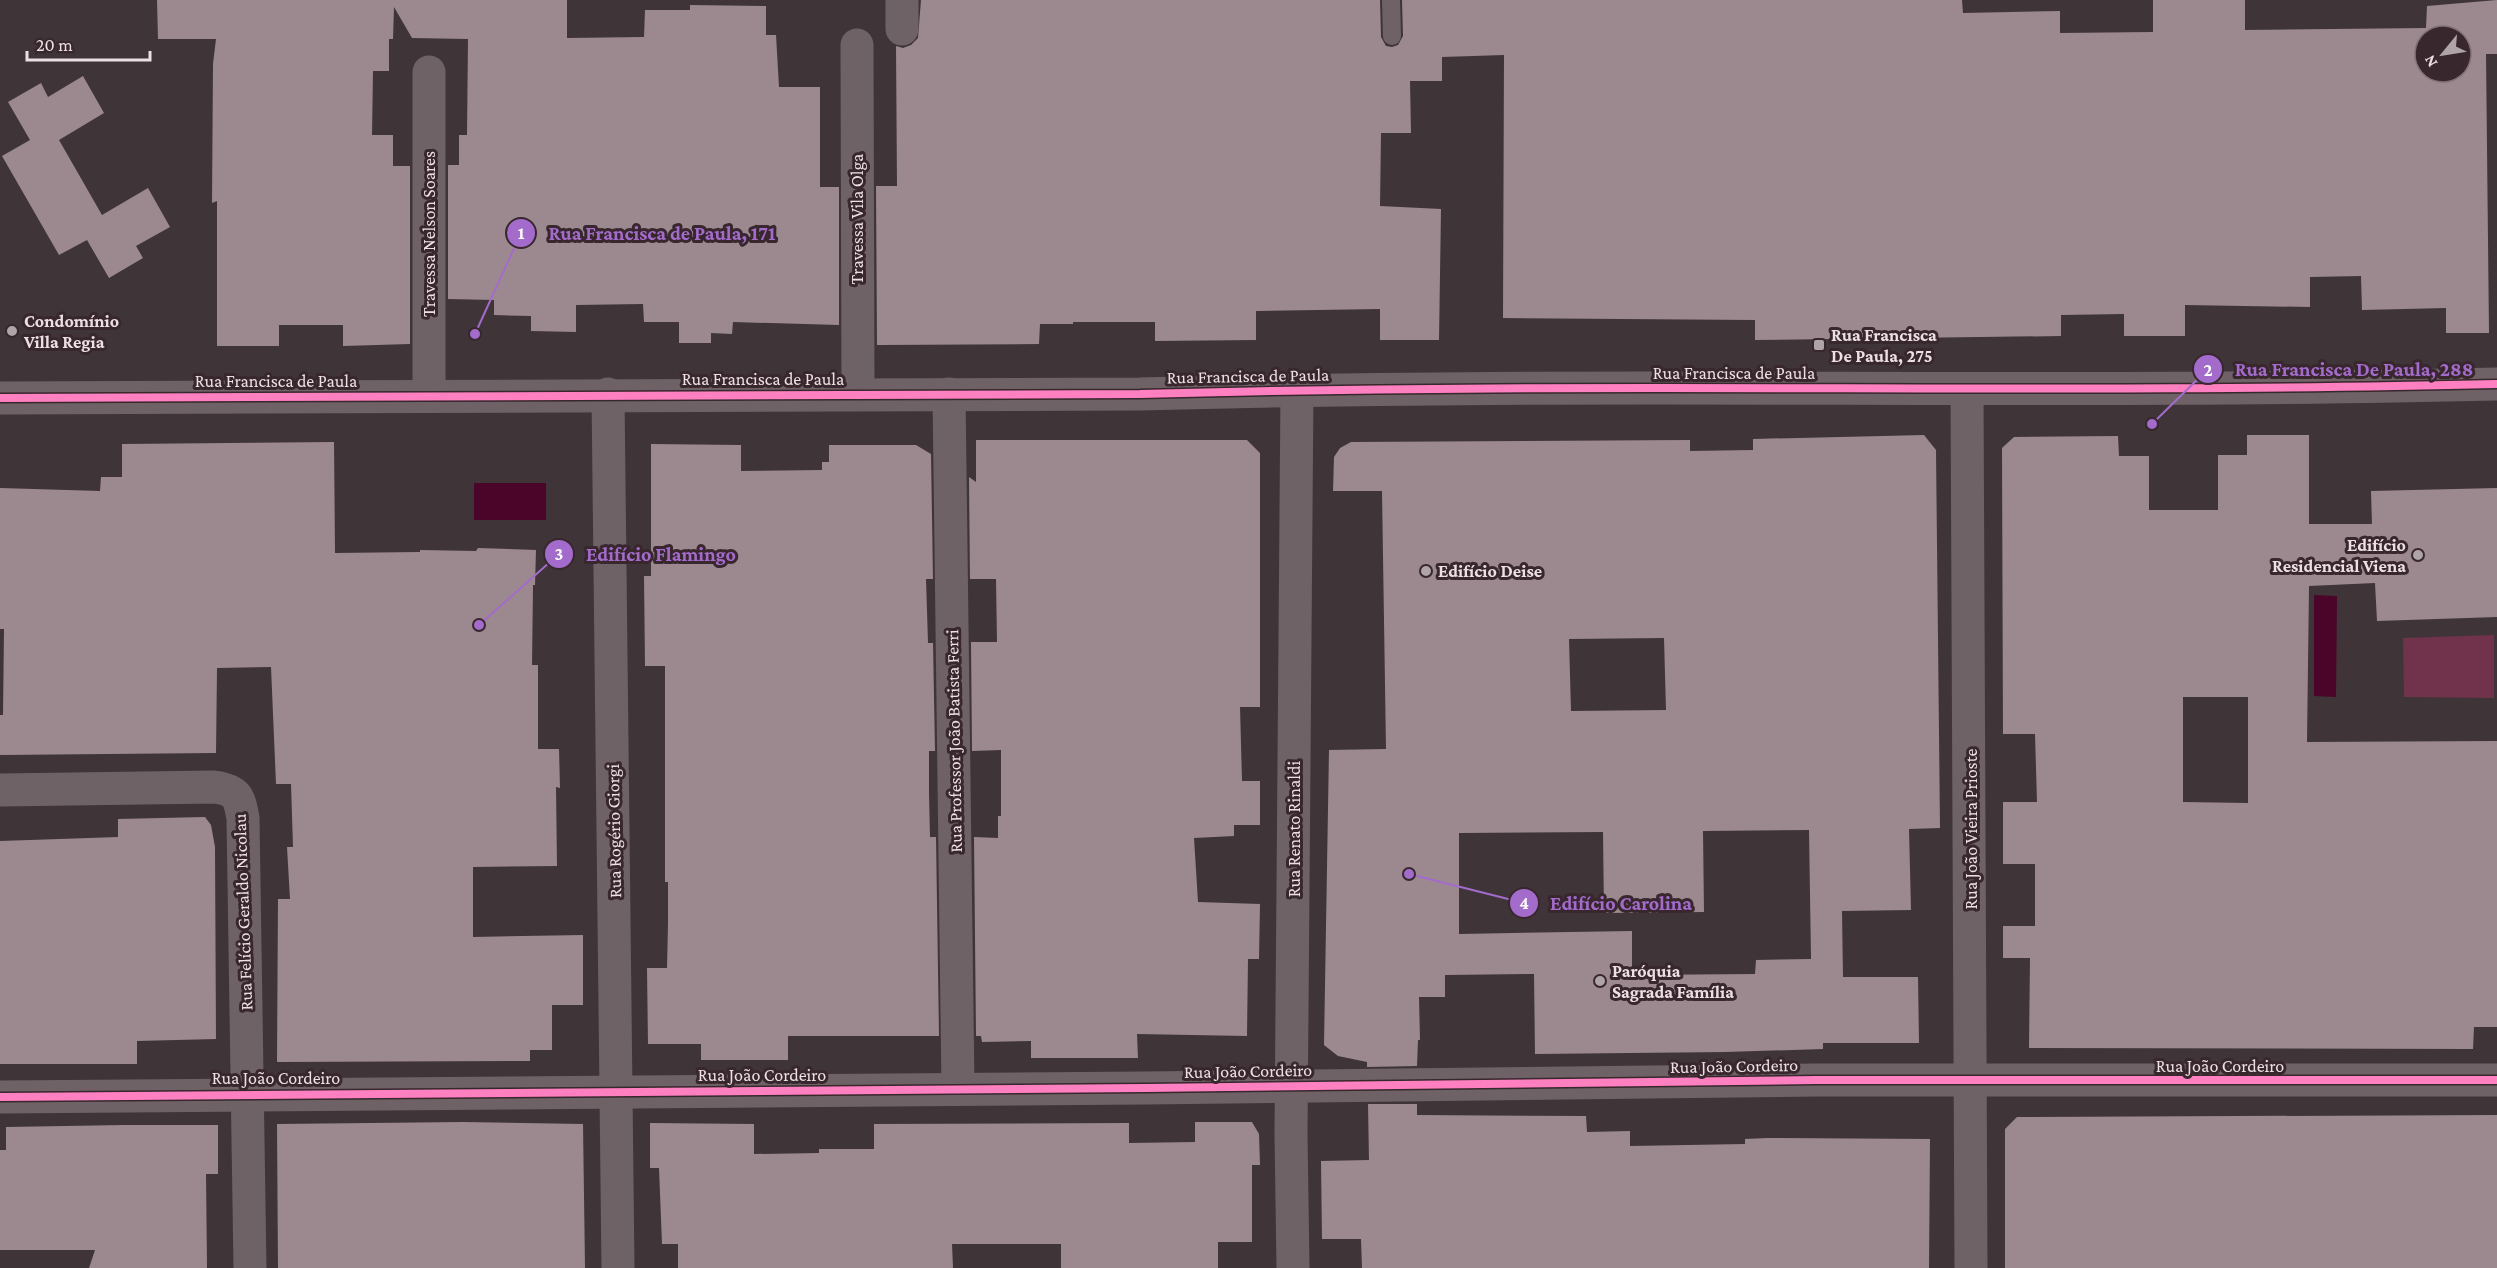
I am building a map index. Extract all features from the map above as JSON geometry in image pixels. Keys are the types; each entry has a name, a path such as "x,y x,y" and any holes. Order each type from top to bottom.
{"street":[{"name":"Travessa Vila Olga","path":"857,45 858,393"},
{"name":"Travessa Nelson Soares","path":"429,72 429,395"},
{"name":"Rua Francisca de Paula","path":"0,398 858,393 1140,394 1297,389 1846,387 1968,389 2497,384"},
{"name":"Rua Renato Rinaldi","path":"1293,1268 1292,1085 1297,389"},
{"name":"Rua João Vieira Prioste","path":"1968,389 1971,1268"},
{"name":"Rua Rogério Giorgi","path":"608,394 618,1268"},
{"name":"Rua Professor João Batista Ferri","path":"949,394 958,1089"},
{"name":"Rua Felício Geraldo Nicolau","path":"0,790 214,787 230,789 237,795 243,818 250,1268"},
{"name":"Rua João Cordeiro","path":"0,1096 1972,1080 2497,1080"}],"lane":[{"path":"1391,0 1392,36"}],"shaded area":[{"path":"474,483 546,483 546,520 474,520"},
{"path":"2314,595 2337,596 2336,697 2314,696"},
{"path":"2494,635 2494,698 2404,697 2403,638"}],"building":[{"path":"157,0 567,0 567,38 644,37 645,10 690,10 690,5 766,6 766,35 776,35 779,87 820,87 820,187 839,187 839,325 733,322 732,334 711,333 711,343 679,343 679,322 644,322 643,304 576,305 576,332 531,331 531,316 494,315 494,300 448,299 448,165 459,165 459,135 467,135 468,39 412,38 394,7 393,39 389,39 389,71 373,71 372,135 393,135 393,166 410,166 410,344 343,346 343,325 279,325 279,346 217,346 217,201 212,203 213,64 216,39 158,39"},
{"path":"921,0 1380,0 1381,37 1386,46 1392,47 1398,45 1403,36 1402,0 1962,0 1963,13 2060,11 2060,33 2153,32 2153,0 2245,0 2245,30 2413,28 2413,84 2473,84 2473,24 2426,24 2427,6 2497,0 2497,54 2486,54 2489,333 2446,333 2446,308 2362,310 2361,276 2310,277 2310,307 2185,305 2185,336 2124,336 2124,314 2061,315 2061,336 1755,340 1755,320 1503,318 1504,55 1442,57 1442,81 1410,81 1411,133 1381,133 1380,206 1441,209 1439,340 1380,340 1380,309 1256,311 1256,340 1155,341 1155,322 1073,322 1073,324 1040,324 1039,344 877,345 876,186 897,186 896,46 903,48 911,45 918,38"},
{"path":"83,76 104,113 59,140 102,215 148,188 170,227 136,246 143,258 109,278 87,240 59,255 2,156 30,140 8,102 41,83 48,97"},
{"path":"1924,435 1936,450 1940,828 1909,829 1911,910 1842,911 1843,977 1918,977 1919,1043 1823,1043 1823,1049 1726,1052 1535,1054 1534,974 1445,975 1445,997 1419,997 1420,1040 1418,1040 1417,1066 1367,1067 1367,1062 1338,1056 1324,1045 1329,750 1386,749 1382,491 1333,491 1334,457 1340,448 1351,442 1690,440 1690,451 1753,450 1753,439","holes":["1664,638 1666,710 1571,711 1569,639","1809,830 1811,959 1756,960 1755,974 1632,975 1632,931 1459,934 1459,833 1603,832 1604,913 1704,912 1703,831"]},
{"path":"2247,435 2309,435 2309,524 2372,524 2371,491 2497,488 2497,617 2377,621 2375,583 2309,586 2307,742 2497,741 2497,1027 2474,1027 2473,1049 2029,1048 2030,958 2003,958 2003,926 2035,926 2035,864 2003,864 2003,802 2037,802 2035,734 2003,734 2002,448 2014,437 2118,436 2119,456 2149,456 2149,510 2218,510 2218,455 2247,455","holes":["2183,697 2248,697 2248,803 2183,802"]},
{"path":"976,440 1247,440 1260,453 1260,707 1240,707 1242,781 1260,781 1260,825 1234,825 1234,836 1194,838 1198,902 1260,904 1259,959 1248,959 1247,1036 1137,1034 1138,1058 1031,1058 1031,1041 982,1042 981,1036 976,1036 974,837 998,838 998,816 1001,816 1001,750 972,751 971,642 997,642 996,579 970,579 969,477 976,482"},
{"path":"334,442 335,553 476,551 478,548 536,550 532,665 538,665 538,749 559,749 560,788 556,787 557,866 473,867 473,937 583,935 583,1005 552,1005 552,1050 530,1050 530,1061 277,1062 278,899 290,899 287,847 293,847 291,784 276,784 271,667 217,668 216,753 0,755 4,629 0,629 0,488 100,491 101,477 122,477 122,444"},
{"path":"651,444 741,445 741,471 822,470 822,462 829,462 829,445 916,445 931,454 933,579 926,579 928,643 933,643 935,751 929,751 929,794 930,837 936,837 939,1036 788,1036 788,1060 701,1060 701,1044 648,1044 647,968 667,968 668,924 668,882 665,882 665,666 645,666 644,576 651,576"},
{"path":"205,817 211,825 215,847 216,1039 137,1041 137,1064 0,1064 0,841 118,837 118,819"},
{"path":"1368,1104 1417,1104 1417,1115 1586,1116 1587,1132 1630,1131 1630,1146 1745,1144 1745,1139 1767,1138 1930,1139 1929,1268 1362,1268 1361,1239 1322,1239 1321,1161 1369,1160"},
{"path":"2497,1115 2497,1268 2005,1268 2005,1129 2017,1117"},
{"path":"463,1122 583,1124 585,1268 278,1268 277,1124"},
{"path":"1195,1122 1252,1122 1259,1134 1260,1165 1252,1165 1252,1242 1218,1242 1218,1268 1061,1268 1061,1244 952,1244 953,1268 678,1268 678,1244 662,1244 659,1168 650,1168 650,1123 754,1124 754,1154 819,1153 819,1149 874,1149 874,1124 1129,1123 1129,1143 1195,1142"},
{"path":"218,1125 218,1174 206,1174 207,1268 89,1268 95,1250 0,1250 0,1150 6,1150 6,1127"}],"cycle path":[{"path":"0,398 1140,394 1480,388 2158,388 2497,384"},
{"path":"0,1097 1816,1080 2497,1080"}],"place":[{"name":"Condomínio Villa Regia","path":"12,331"},
{"name":"Rua Francisca de Paula, 171","path":"475,334"},
{"name":"Rua Francisca De Paula, 275","path":"1819,345"},
{"name":"Rua Francisca De Paula, 288","path":"2152,424"},
{"name":"Edifício Residencial Viena","path":"2418,555"},
{"name":"Edifício Deise","path":"1426,571"},
{"name":"Edifício Flamingo","path":"479,625"},
{"name":"Edifício Carolina","path":"1409,874"},
{"name":"Paróquia Sagrada Família","path":"1600,981"}]}
